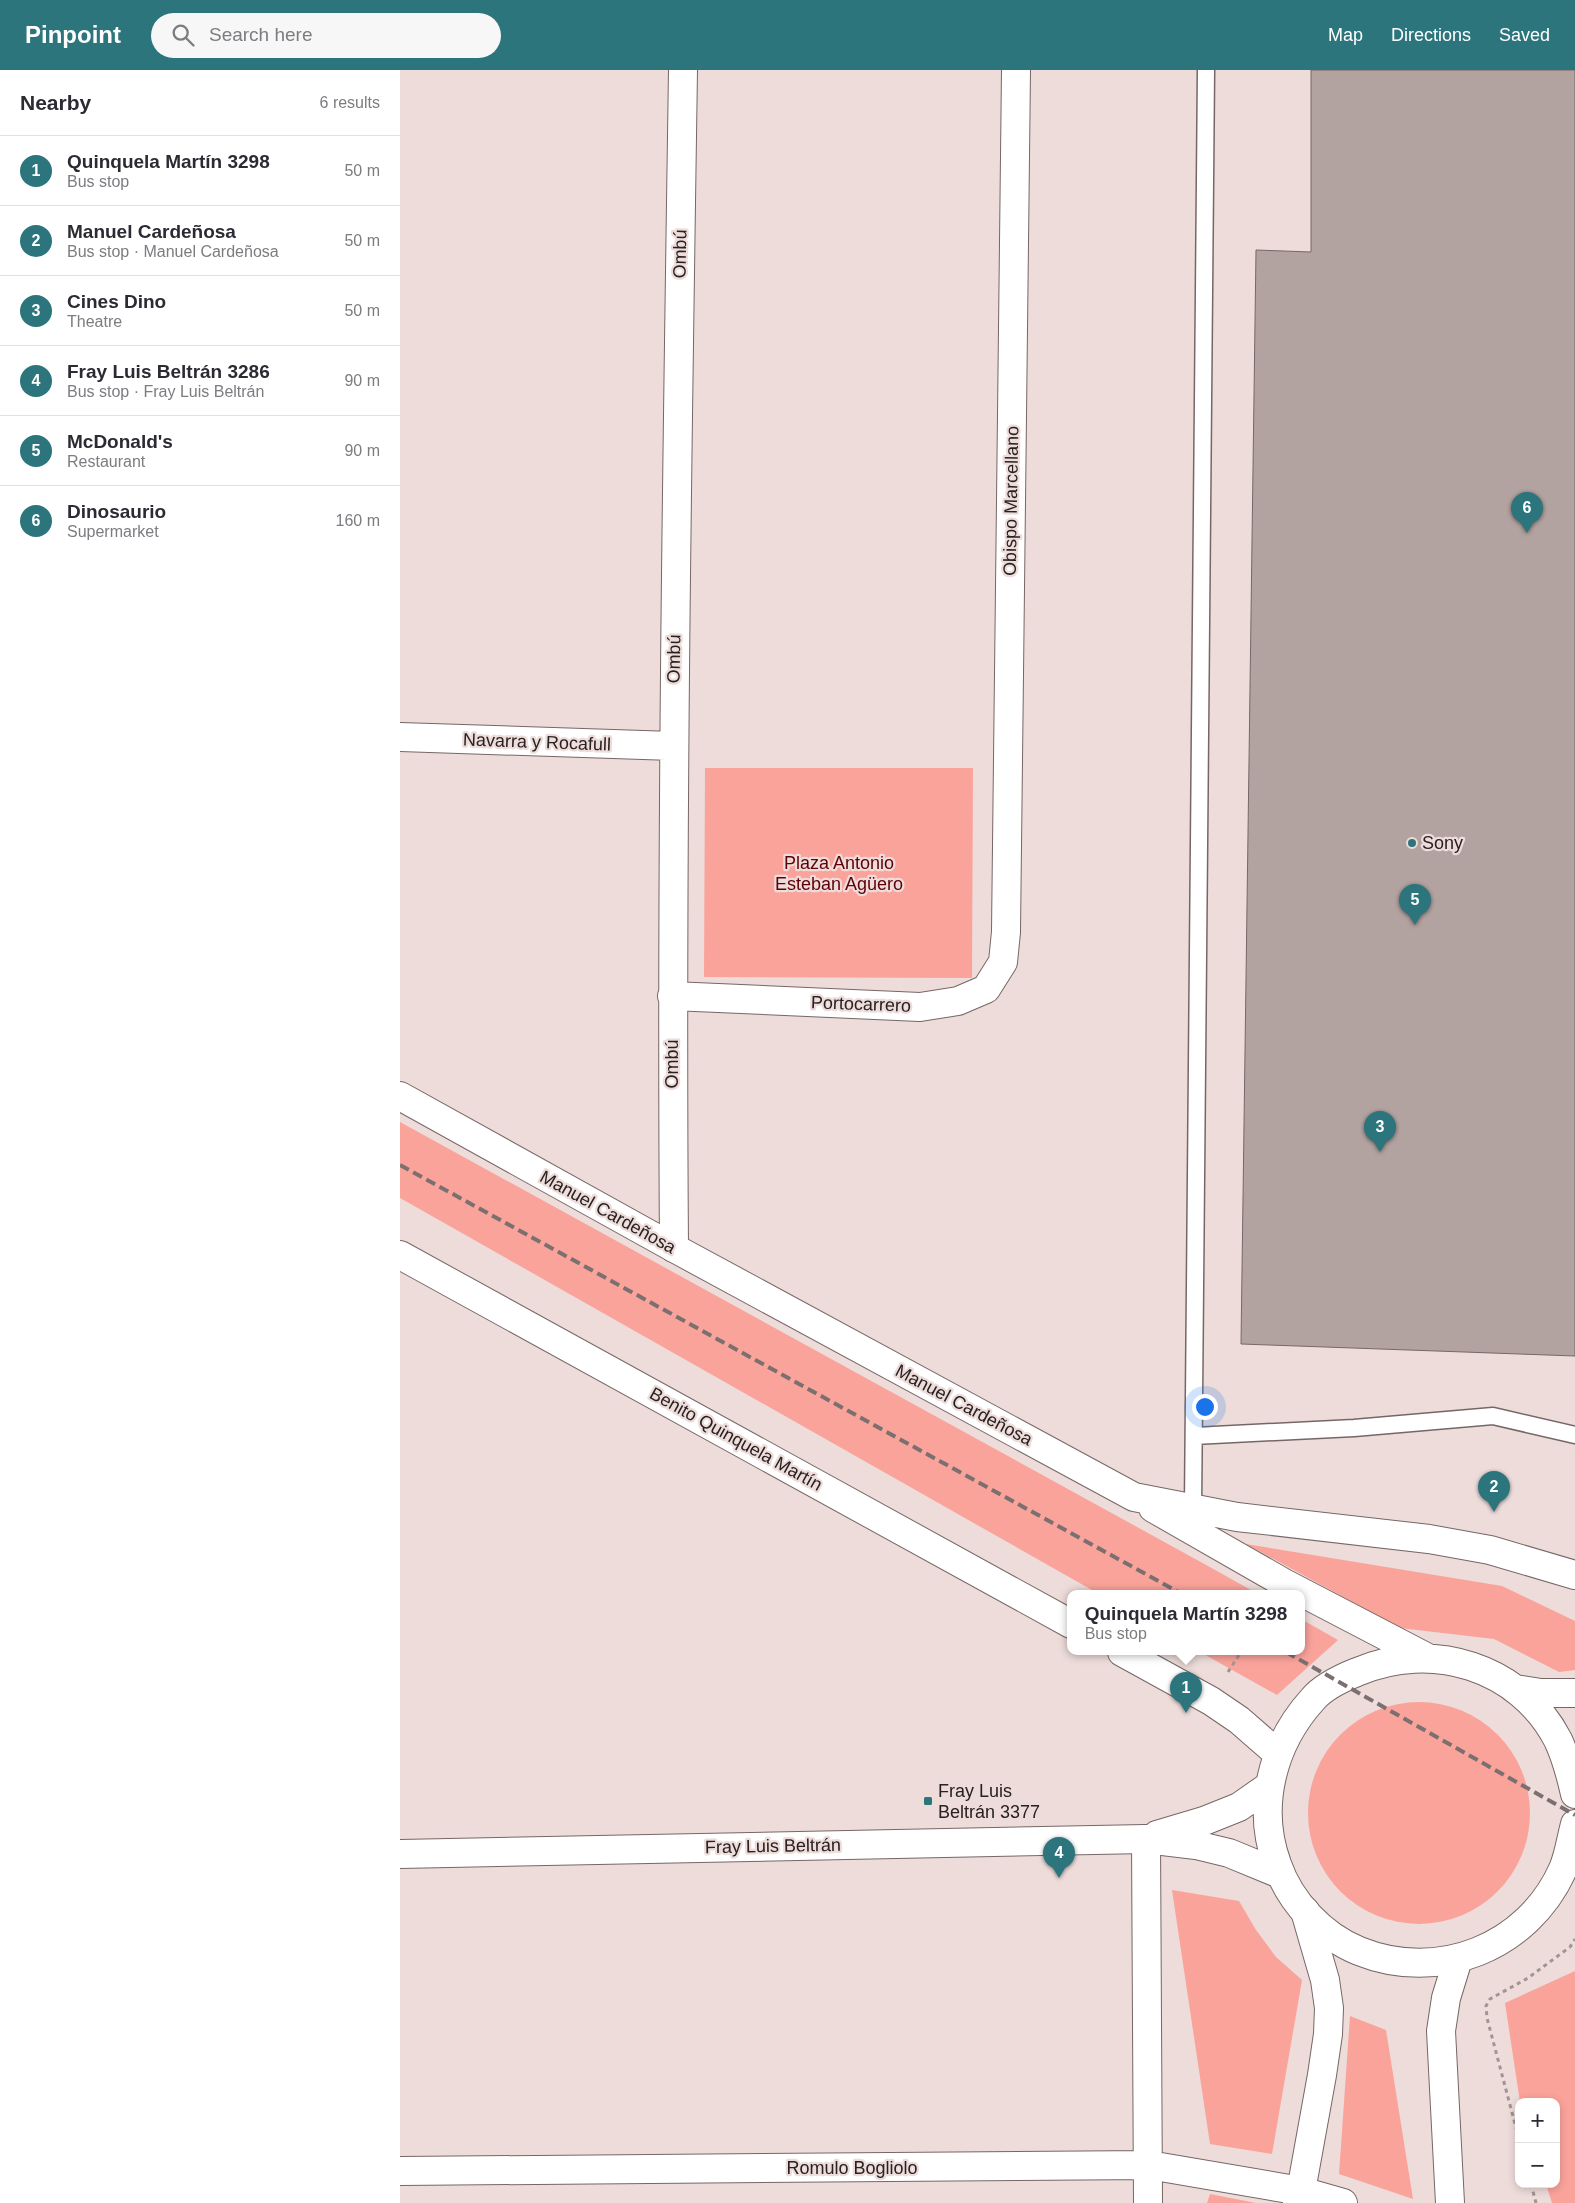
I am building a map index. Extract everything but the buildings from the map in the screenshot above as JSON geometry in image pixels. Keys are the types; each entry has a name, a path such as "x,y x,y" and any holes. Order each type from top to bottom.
{"main road":[{"name":"Ombú","path":"674,1248 673,746 683,70"},
{"name":"Obispo Marcellano","path":"1006,932 1016,70"},
{"name":"Navarra y Rocafull","path":"400,737 673,746"},
{"name":"Portocarrero","path":"672,996 920,1007 958,1001 986,989 1003,962 1006,932"},
{"name":"Manuel Cardeñosa","path":"400,1096 674,1248 1134,1497 1237,1517 1429,1539 1490,1550 1575,1575"},
{"name":"Benito Quinquela Martín","path":"400,1255 1067,1622"},
{"path":"1134,1497 1297,1590"},
{"path":"1305,1594 1426,1658"},
{"path":"1127,1655 1211,1701 1240,1720 1278,1754"},
{"path":"1575,1794 1566,1760 1557,1740 1541,1716 1515,1689 1482,1670 1446,1659 1407,1658 1370,1666 1339,1681 1314,1697 1290,1730 1278,1754 1269,1786 1267,1808 1268,1831 1280,1874 1291,1893 1305,1911 1320,1926 1356,1950 1376,1957 1419,1964 1439,1963 1458,1959 1495,1944 1512,1934 1540,1906 1565,1889 1563,1867 1575,1824"},
{"path":"1515,1689 1541,1693 1575,1693"},
{"path":"1146,1839 1204,1821 1239,1807 1269,1786"},
{"path":"1146,1839 1196,1845 1229,1853 1280,1874"},
{"path":"1146,1839 1148,2203"},
{"name":"Fray Luis Beltrán","path":"400,1854 1146,1839"},
{"path":"1299,2197 1322,2075 1328,2034 1329,2008 1324,1980 1305,1911"},
{"path":"1450,2203 1441,2031 1446,1998 1458,1959"},
{"name":"Romulo Bogliolo","path":"400,2171 1149,2166 1299,2197 1342,2203"}],"lane":[{"path":"1193,1508 1206,70"},
{"path":"1194,1436 1354,1428 1493,1416 1575,1436"}],"path":[{"path":"1227,1674 1239,1655"},
{"path":"1515,2124 1487,2018 1486,2006 1490,1998 1528,1978 1570,1946 1575,1939"},
{"path":"1532,2188 1536,2203"}],"green space":[{"name":"Plaza Antonio Esteban Agüero","path":"705,768 973,768 972,978 704,977"},
{"path":"400,1122 1251,1590 1092,1590 400,1198"},
{"path":"1246,1544 1502,1586 1575,1621 1575,1670 1559,1672 1494,1639 1400,1628"},
{"path":"1305,1621 1338,1640 1277,1695 1205,1655 1305,1655"},
{"path":"1419,1702 1451,1707 1461,1711 1480,1721 1497,1735 1511,1752 1521,1771 1525,1781 1530,1813 1525,1845 1521,1855 1511,1874 1497,1891 1480,1905 1461,1915 1451,1919 1419,1924 1387,1919 1377,1915 1358,1905 1341,1891 1327,1874 1317,1855 1313,1845 1308,1813 1313,1781 1317,1771 1327,1752 1341,1735 1358,1721 1377,1711 1387,1707"},
{"path":"1172,1890 1239,1901 1256,1930 1276,1957 1302,1980 1272,2154 1210,2144"},
{"path":"1575,1971 1575,2203 1552,2203 1547,2188 1560,2188 1560,2098 1519,2098 1505,2003"},
{"path":"1350,2016 1386,2030 1413,2199 1339,2174"},
{"path":"1210,2194 1256,2203 1207,2203"}],"railway":[{"path":"400,1165 1175,1590"},
{"path":"1291,1655 1575,1815"}],"place":[{"name":"Dinosaurio","path":"1527,533"},
{"name":"Sony","path":"1412,843"},
{"name":"McDonald's","path":"1415,925"},
{"name":"Cines Dino","path":"1380,1152"},
{"name":"Manuel Cardeñosa","path":"1494,1512"},
{"name":"Quinquela Martín 3298","path":"1186,1713"},
{"name":"Fray Luis Beltrán 3377","path":"928,1801"},
{"name":"Fray Luis Beltrán 3286","path":"1059,1878"}]}
